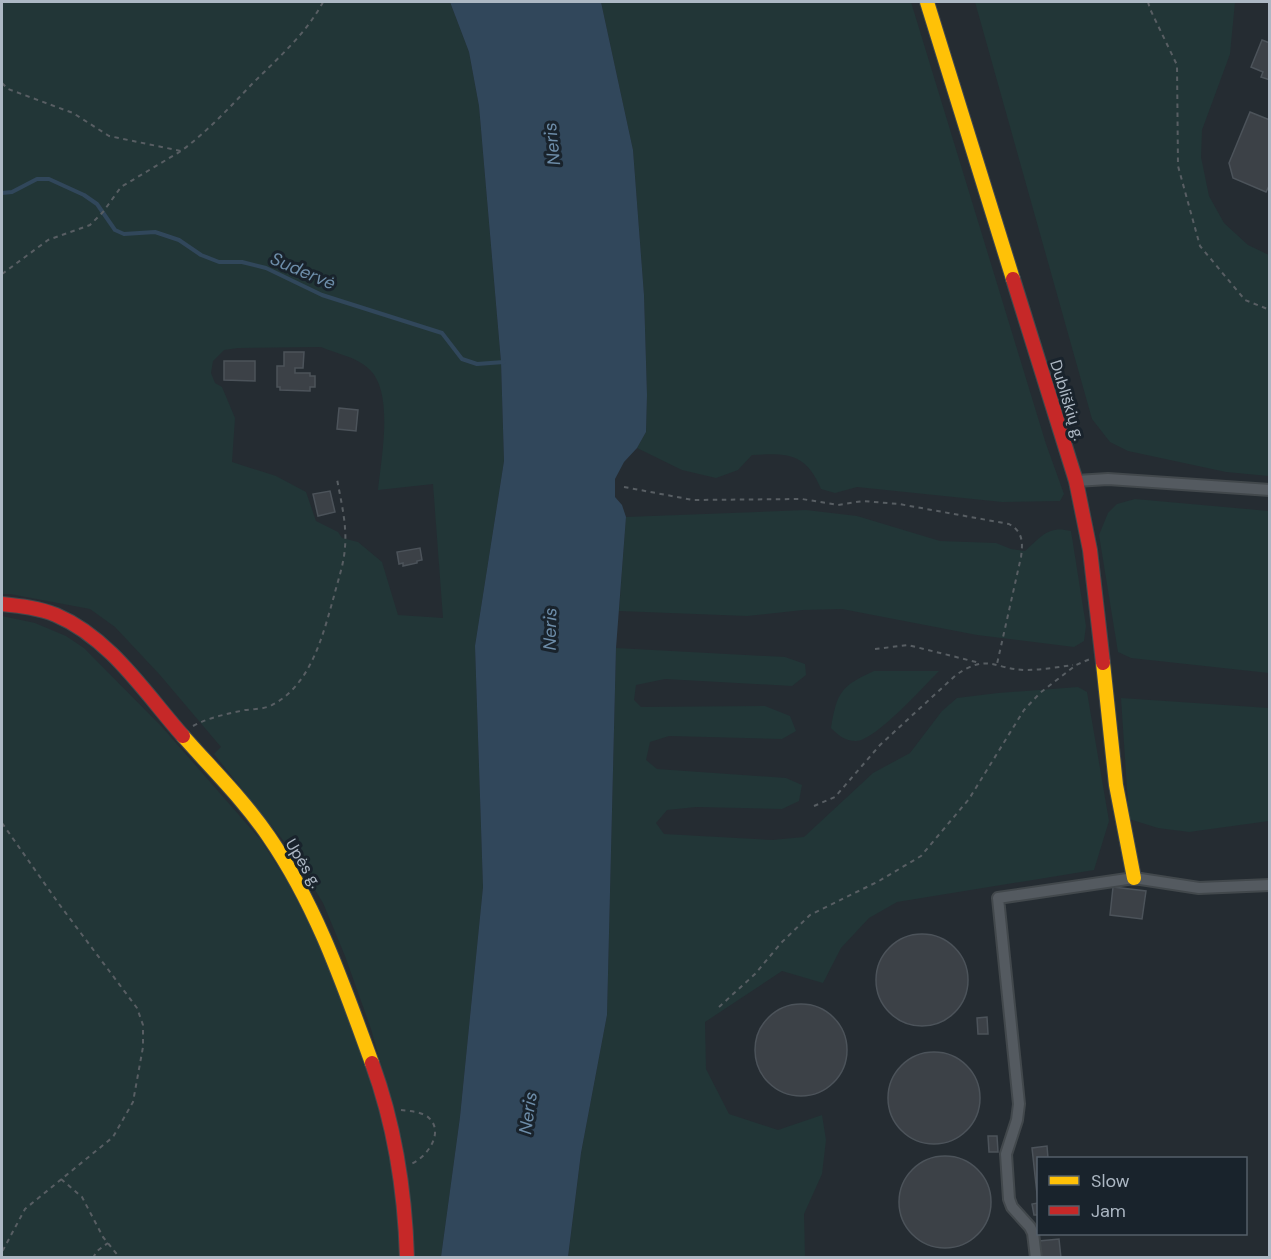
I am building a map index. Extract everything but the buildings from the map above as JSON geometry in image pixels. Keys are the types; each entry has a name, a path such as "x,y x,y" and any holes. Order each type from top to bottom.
{"street":[{"name":"Dubliškių g.","path":"927,2 1076,482 1090,550 1116,785 1134,878"},
{"path":"1076,482 1108,479 1269,490"},
{"name":"Upės g.","path":"2,604 37,608 59,615 78,626 117,660 267,834 314,911 334,954 387,1108 398,1165 407,1235 407,1257"},
{"path":"1036,1257 1034,1233 1012,1207 1009,1199 1006,1154 1017,1120 1019,1104 998,898 1134,878 1199,888 1269,885"}],"path":[{"path":"2,274 48,240 90,225 103,212 121,187 198,139 298,37 312,21 323,2"},
{"path":"1148,2 1177,65 1178,166 1200,246 1245,300 1269,310"},
{"path":"2,83 8,89 73,113 109,136 182,151"},
{"path":"180,733 219,715 270,706 284,697 299,681 316,650 342,569 345,526 337,479"},
{"path":"624,487 693,500 802,499 838,505 863,501 899,504 1009,524 1017,528 1023,540 1019,568 997,664"},
{"path":"875,649 908,645 980,663 1023,670 1076,665"},
{"path":"719,1007 755,974 781,943 810,915 879,881 921,856 969,799 1024,710 1040,693 1076,665 1101,655"},
{"path":"814,806 835,797 880,745 904,722 956,675 980,663"},
{"path":"2,823 59,904 138,1008 144,1025 143,1047 133,1102 113,1137 25,1209 2,1252"},
{"path":"387,1108 422,1114 429,1118 434,1127 433,1143 428,1152 412,1164 398,1165"},
{"path":"61,1179 82,1197 108,1243 120,1257"},
{"path":"93,1257 108,1243"}],"green space":[{"path":"2,2 450,2 469,52 479,106 501,362 504,461 475,646 483,887 460,1117 441,1257 2,1257 2,616 35,623 66,636 84,648 162,727 260,839 287,881 318,941 352,1028 377,1102 393,1176 391,1101 371,1029 323,903 290,849 214,754 221,747 160,675 115,627 90,609 2,594","holes":["321,347 363,364 376,379 384,408 378,490 433,484 443,618 398,615 382,562 358,542 342,538 338,532 316,521 306,492 276,476 232,462 235,418 222,387 215,383 211,373 213,361 224,350 238,348"]},
{"path":"601,2 911,2 1046,444 1064,494 1060,501 1002,502 857,487 835,493 821,489 809,468 786,455 752,455 738,470 716,478 682,470 637,448 646,432 647,395 644,295 633,150"},
{"path":"975,2 1235,2 1230,54 1202,130 1201,157 1209,196 1224,223 1248,245 1269,255 1269,476 1226,472 1128,451 1110,442 1092,419"},
{"path":"1135,499 1269,511 1269,673 1131,658 1118,652 1099,535 1108,513 1117,504"},
{"path":"806,510 857,516 940,541 996,543 1025,551 1051,531 1071,531 1086,626 1084,641 1074,647 977,635 842,609 803,610 747,616 619,611 626,517"},
{"path":"616,648 785,657 805,664 806,675 792,686 665,679 636,685 634,700 641,707 765,706 790,716 796,731 782,739 669,736 650,742 646,760 657,769 786,778 802,785 799,801 782,809 696,807 667,810 656,823 664,834 772,840 804,837 873,773 910,753 942,711 957,698 1078,687 1087,692 1109,821 1094,870 897,902 869,918 841,948 823,983 782,971 705,1022 706,1069 729,1114 778,1130 822,1115 826,1140 822,1174 804,1214 805,1257 568,1258 581,1153 607,1015"},
{"path":"874,671 939,671 899,712 875,732 856,741 845,739 831,728 839,698 847,686"},
{"path":"1121,698 1269,708 1269,821 1189,832 1158,828 1129,819"}],"water":[{"name":"Neris","path":"450,2 601,2 633,150 644,295 646,432 637,448 624,462 615,479 615,497 622,505 626,517 616,648 607,1015 581,1153 568,1257 441,1257 460,1117 483,887 475,646 504,461 501,362 479,106 469,52"}],"waterway":[{"name":"Sudervė","path":"2,193 12,192 37,179 49,179 84,195 97,204 115,230 124,234 155,232 179,240 201,255 219,262 242,262 266,268 322,295 442,333 462,359 477,364 504,362"}],"traffic: slow":[{"path":"927,2 1013,279"},
{"path":"1103,663 1116,785 1134,878"},
{"path":"183,736 249,810 286,864 328,947 372,1063"}],"traffic: jam":[{"path":"1013,279 1076,481 1090,550 1103,663"},
{"path":"2,604 56,615 93,638 125,668 183,736"},
{"path":"372,1063 393,1135 404,1208 407,1258"}]}
